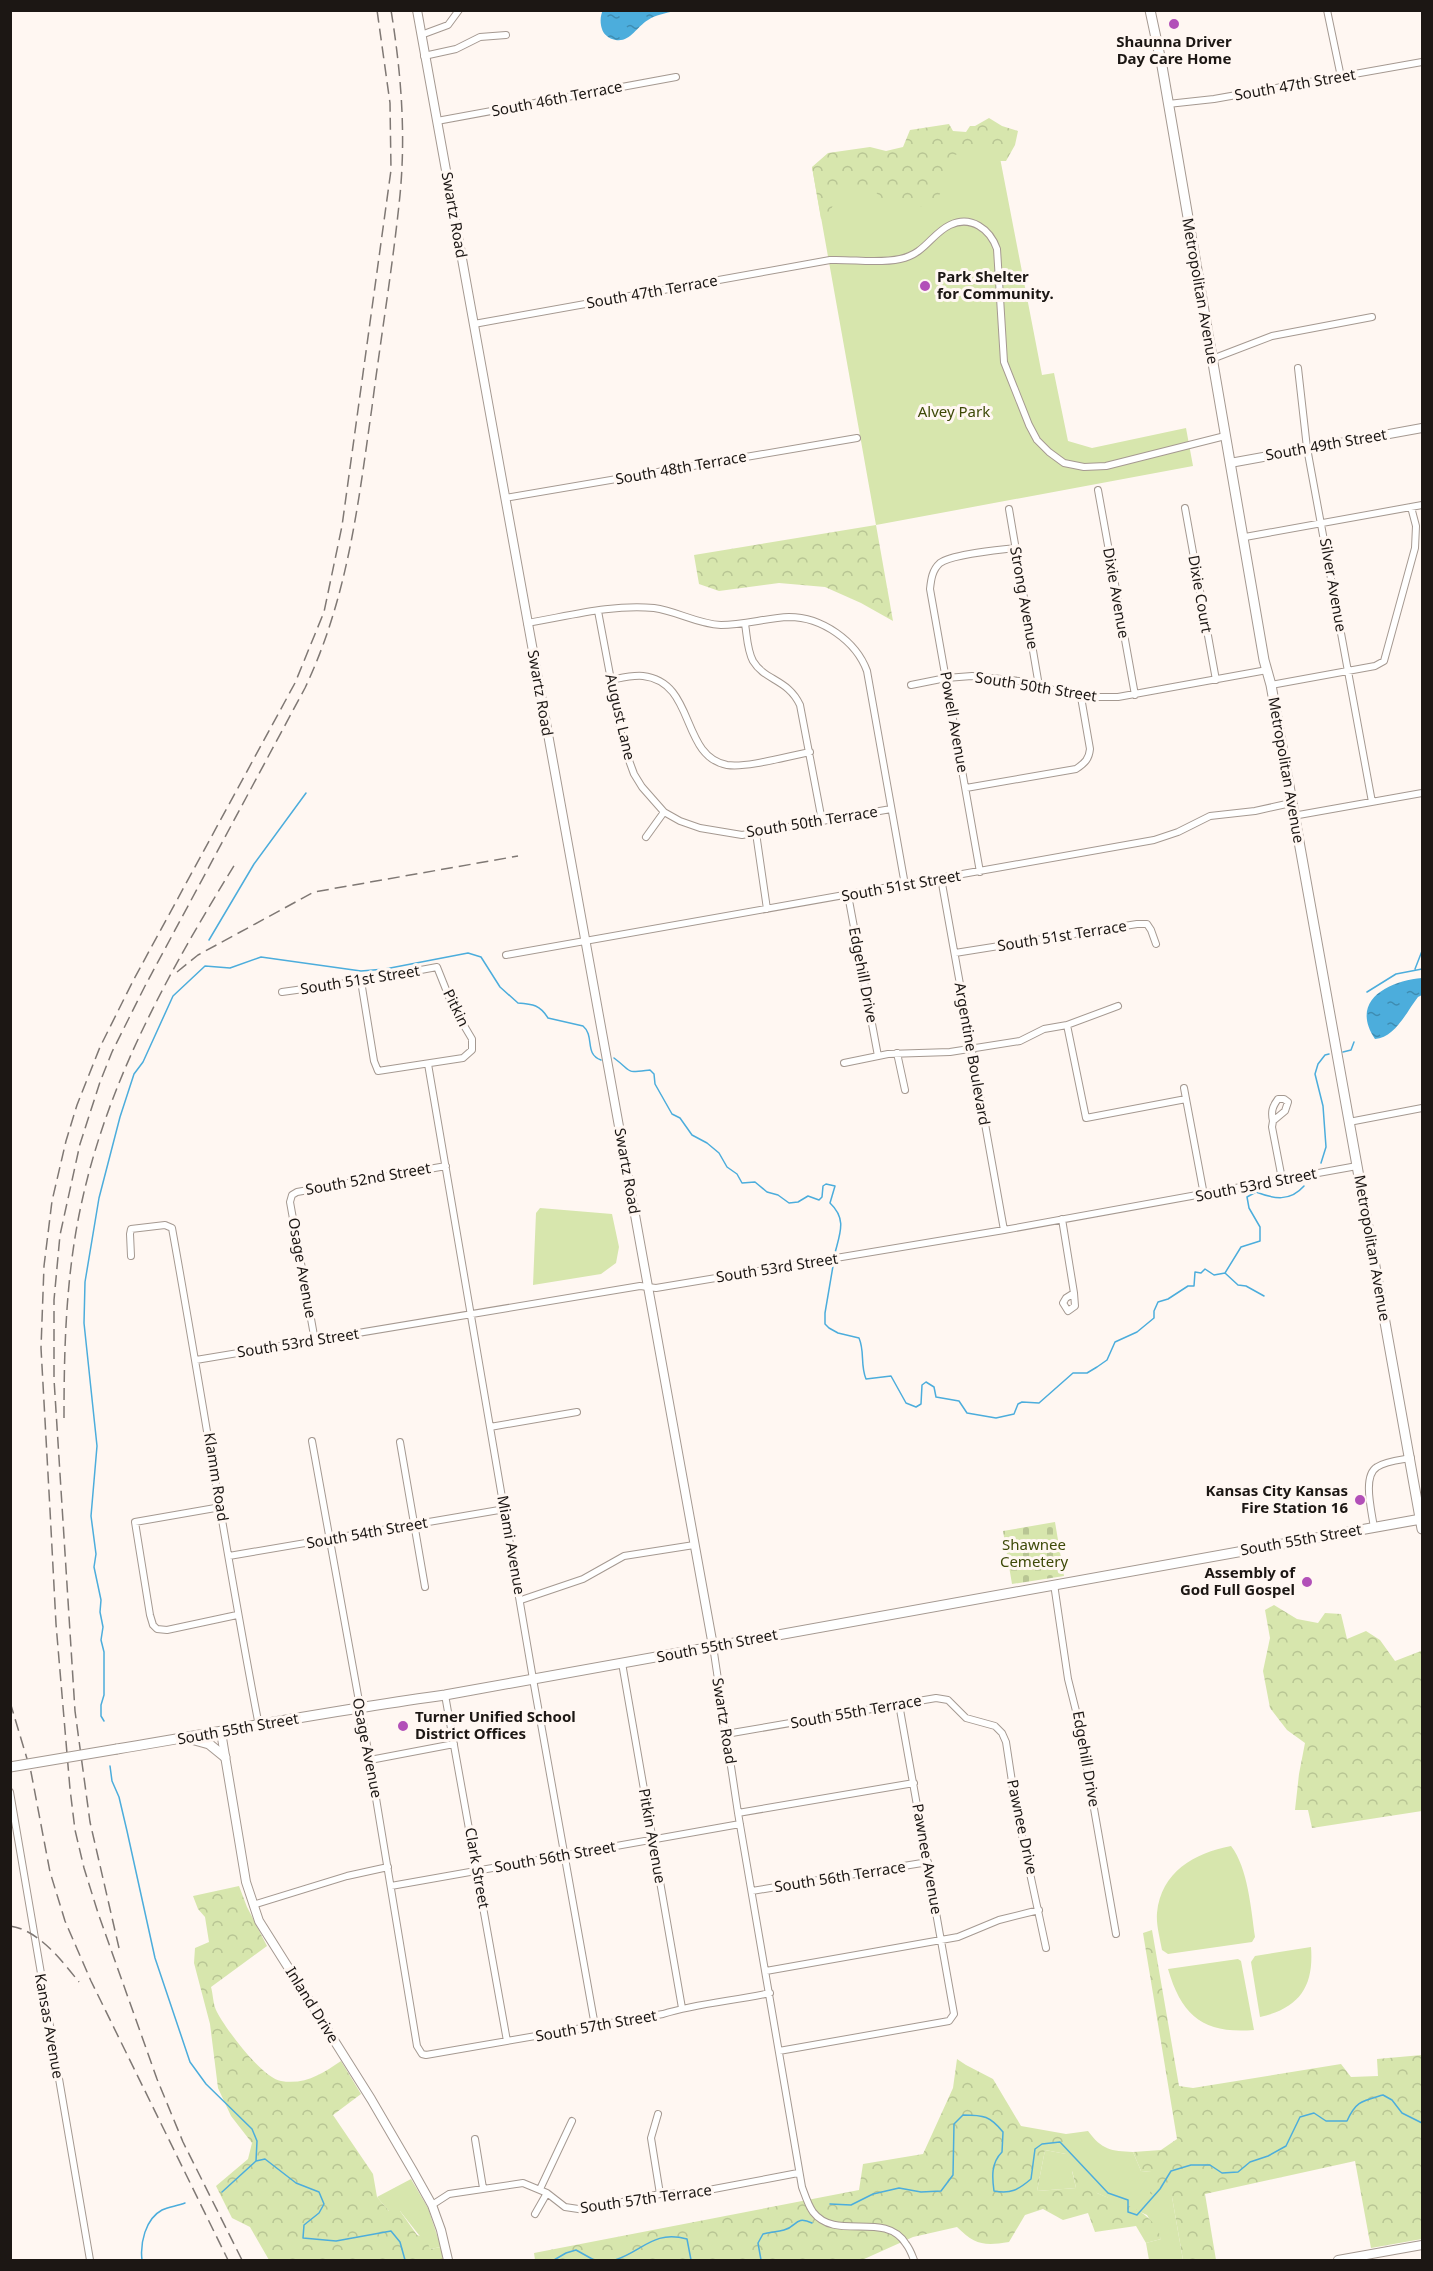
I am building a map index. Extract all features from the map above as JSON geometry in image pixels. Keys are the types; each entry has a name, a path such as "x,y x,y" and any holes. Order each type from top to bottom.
{"main road":[{"name":"Metropolitan Avenue","path":"1150,10 1293,816 1422,1522"},
{"name":"South 55th Street","path":"10,1767 260,1726 359,1707 445,1695 1054,1584 1374,1528 1422,1522"},
{"path":"185,1738 209,1744 225,1757"}],"street":[{"name":"Swartz Road","path":"417,10 712,1646 798,2173 815,2214 825,2221 844,2227 863,2225 884,2228 897,2234 906,2243 914,2260"},
{"path":"421,34 442,28 451,22 459,10"},
{"path":"1327,10 1341,77"},
{"path":"424,56 456,49 480,37 506,34"},
{"name":"South 47th Street","path":"1168,104 1214,99 1422,62"},
{"name":"South 46th Terrace","path":"438,121 676,77"},
{"name":"South 47th Terrace","path":"474,324 830,260 888,261 902,259 921,251 949,225 963,222 979,225 994,238 997,249 1004,362 1036,440 1064,463 1083,467 1106,466 1225,436"},
{"path":"1212,359 1272,336 1372,317"},
{"name":"Silver Avenue","path":"1298,368 1307,448 1372,802"},
{"name":"South 49th Street","path":"1230,463 1422,428"},
{"name":"South 48th Terrace","path":"505,498 857,438"},
{"name":"Dixie Avenue","path":"1098,490 1135,695"},
{"path":"1245,537 1422,505"},
{"path":"1271,685 1374,666 1384,661 1415,549 1416,526 1411,507"},
{"name":"Dixie Court","path":"1185,508 1215,680"},
{"name":"Strong Avenue","path":"1009,509 1040,686"},
{"name":"Powell Avenue","path":"980,872 930,589 933,573 940,563 951,558 1015,548"},
{"path":"528,623 617,608 657,609 699,622 719,625 746,624 789,617 824,626 838,634 859,655 867,671 905,885"},
{"name":"August Lane","path":"598,611 622,744 634,774 651,799 664,812"},
{"path":"746,624 752,659 759,668 795,693 804,719 822,821"},
{"name":"South 50th Street","path":"911,685 946,678 972,676 1040,686 1081,697 1135,695 1267,670"},
{"path":"611,680 643,676 669,687 682,706 696,741 703,751 712,759 727,765 741,765 810,752"},
{"path":"966,788 1076,769 1085,764 1090,749 1081,697"},
{"path":"1293,816 1422,793"},
{"name":"South 51st Street","path":"506,955 1154,840 1178,832 1210,816 1255,811 1291,803"},
{"name":"South 50th Terrace","path":"664,812 700,828 732,834 756,833 891,809"},
{"path":"646,837 664,812"},
{"path":"756,833 767,909"},
{"name":"Argentine Boulevard","path":"941,878 1004,1230"},
{"name":"Edgehill Drive","path":"848,895 878,1056"},
{"name":"South 51st Terrace","path":"955,953 1137,924 1147,924 1156,945"},
{"name":"South 51st Street","path":"282,992 437,967"},
{"name":"Pitkin","path":"429,1064 463,1058 472,1050 471,1039 453,1007 437,967"},
{"path":"361,981 374,1062 378,1071 429,1064"},
{"path":"844,1063 897,1053 936,1053 1020,1041 1044,1029 1067,1025 1118,1006"},
{"path":"1067,1025 1086,1118 1186,1099"},
{"path":"897,1053 905,1090"},
{"name":"Miami Avenue","path":"429,1064 533,1679 595,2026"},
{"path":"1184,1088 1204,1195"},
{"path":"1349,1122 1422,1108"},
{"path":"1273,1121 1272,1127 1282,1179"},
{"name":"South 52nd Street","path":"292,1195 297,1192 446,1166"},
{"name":"South 53rd Street","path":"196,1360 640,1286 648,1287 1004,1230 1357,1166"},
{"name":"Osage Avenue","path":"292,1195 290,1202 315,1341"},
{"path":"1062,1219 1074,1293"},
{"name":"Klamm Road","path":"131,1256 130,1234 133,1228 165,1225 172,1228 221,1507 237,1615 260,1726"},
{"path":"490,1427 577,1412"},
{"name":"Osage Avenue","path":"312,1441 370,1760 417,2046 422,2054"},
{"path":"400,1442 425,1587"},
{"path":"1374,1528 1368,1484 1372,1472 1380,1465 1411,1458"},
{"path":"221,1507 135,1522 150,1615 157,1629 167,1630 237,1615"},
{"name":"South 54th Street","path":"229,1556 505,1509"},
{"path":"520,1600 583,1579 624,1556 694,1545"},
{"name":"Edgehill Drive","path":"1054,1584 1068,1678 1080,1723 1116,1934"},
{"name":"Pitkin Avenue","path":"622,1663 682,2008"},
{"name":"Clark Street","path":"445,1695 507,2041"},
{"name":"South 55th Terrace","path":"726,1734 941,1698 948,1700 966,1718 980,1720"},
{"name":"Pawnee Avenue","path":"779,2051 949,2020 954,2014 899,1704"},
{"name":"Pawnee Drive","path":"980,1720 995,1726 1002,1733 1006,1742 1016,1808 1046,1948"},
{"name":"Inland Drive","path":"221,1732 246,1882 253,1905 260,1921 371,2099 432,2205 448,2260"},
{"path":"370,1760 454,1744"},
{"path":"738,1813 914,1783"},
{"name":"Kansas Avenue","path":"10,1792 90,2260"},
{"name":"South 56th Street","path":"391,1886 740,1824"},
{"name":"South 56th Terrace","path":"752,1892 928,1863"},
{"path":"253,1905 347,1876 388,1867"},
{"path":"766,1971 942,1941 971,1933 999,1920 1039,1910"},
{"name":"South 57th Street","path":"422,2054 595,2026 663,2014 682,2008 770,1994"},
{"path":"658,2114 651,2138 660,2194"},
{"path":"535,2214 572,2121"},
{"path":"475,2139 483,2188"},
{"name":"South 57th Terrace","path":"432,2205 449,2194 523,2183 543,2191 565,2207 579,2210 660,2194 698,2192 798,2173"},
{"path":"1338,2260 1422,2245"}],"green space":[{"path":"989,118 1002,126 1018,131 1015,145 1006,161 1000,161 993,147 973,148 955,155 946,167 942,190 935,203 915,207 899,207 892,204 870,186 847,187 836,198 830,212 821,219 812,167 828,153 870,147 886,151 903,147 910,130 949,124 953,131 966,132 970,126 975,126"},
{"name":"Alvey Park","path":"995,132 1042,375 1054,373 1068,441 1092,448 1186,428 1193,466 876,525 812,167"},
{"path":"876,525 893,621 825,587 779,583 719,591 699,584 694,555"},
{"path":"540,1208 612,1214 619,1247 616,1263 601,1274 533,1285 536,1213"},
{"name":"Shawnee Cemetery","path":"1055,1522 1064,1576 1012,1584 1003,1531"},
{"path":"1274,1605 1297,1619 1318,1623 1325,1613 1341,1614 1347,1639 1366,1631 1380,1640 1395,1661 1421,1651 1422,1811 1312,1828 1308,1810 1295,1810 1305,1743 1287,1730 1270,1708 1263,1671 1270,1638 1265,1610"},
{"path":"1231,1846 1245,1877 1255,1937 1252,1942 1168,1954 1162,1950 1157,1918 1165,1886 1172,1876 1192,1859"},
{"path":"239,1886 267,1946 211,1987 216,2010 244,2051 273,2078 290,2082 306,2080 341,2061 361,2094 333,2115 373,2174 377,2197 389,2211 400,2211 417,2235 426,2238 430,2249 441,2247 443,2260 269,2260 250,2227 232,2218 216,2186 248,2159 252,2143 231,2116 218,2088 210,2024 194,1963 195,1948 209,1942 205,1917 198,1909 193,1896"},
{"path":"1152,1930 1179,2086 1193,2088 1341,2064 1351,2077 1378,2076 1377,2059 1422,2055 1422,2239 1371,2248 1355,2161 1205,2194 1216,2260 1183,2260 1172,2197 1150,2194 1151,2172 1141,2171 1133,2152 1161,2150 1177,2139 1143,1933"},
{"path":"1311,1947 1310,1973 1302,1993 1285,2008 1260,2017 1251,1962 1255,1956"},
{"path":"1238,1959 1241,1961 1254,2030 1221,2029 1198,2019 1180,1999 1168,1969"},
{"path":"957,2059 993,2079 1021,2126 1066,2134 1066,2154 1045,2150 1037,2191 1076,2188 1072,2170 1093,2177 1097,2193 1136,2209 1152,2221 1161,2239 1146,2243 1136,2226 1095,2232 1088,2213 1063,2220 1043,2209 1025,2215 1009,2242 980,2243 969,2238 957,2227 913,2237 862,2260 535,2260 534,2253 859,2190 863,2164 923,2154 953,2088"},
{"path":"1088,2131 1103,2146 1133,2152 1141,2171 1151,2172 1172,2197 1183,2260 1149,2260 1146,2243 1161,2239 1147,2215 1097,2193 1072,2171 1076,2188 1037,2191 1045,2150 1066,2154 1066,2134"},
{"path":"411,2179 428,2208 441,2247 430,2249 400,2211 389,2211 377,2197"}],"water":[{"path":"603,10 675,11 651,18 632,35 618,40 604,33 601,24"},
{"path":"1422,978 1422,995 1389,1034 1375,1039 1368,1025 1367,1013 1376,995 1397,983"}],"waterway":[{"path":"209,940 254,864 306,793"},
{"path":"1415,969 1422,951"},
{"path":"104,1721 101,1716 104,1695 104,1652 101,1640 103,1627 100,1612 101,1600 94,1567 96,1554 91,1516 97,1446 84,1323 85,1282 99,1198 120,1117 134,1074 143,1062 173,996 205,966 230,968 261,957 361,971 385,969 468,953 481,957 500,987 518,1003 536,1006 548,1018 583,1026 587,1030 593,1054 601,1060"},
{"path":"1367,992 1396,974 1422,969"},
{"path":"1343,1052 1351,1050 1354,1042"},
{"path":"1321,1163 1326,1147 1323,1106 1315,1074 1318,1064 1325,1055 1329,1054"},
{"path":"614,1058 630,1071 650,1070 672,1114 680,1118 692,1135 719,1153 727,1167 737,1174 742,1183 755,1182 767,1192 778,1195 789,1203 798,1202 808,1196 819,1200 822,1197 823,1186 826,1184 835,1186 830,1203 839,1215 841,1226 835,1253"},
{"path":"833,1266 825,1324 838,1333 859,1338 866,1379 891,1376 906,1403 916,1407 921,1404 922,1385 926,1382 934,1387 936,1397 959,1401 967,1413 996,1418 1014,1414 1018,1404 1022,1402 1039,1403 1073,1373 1087,1373 1107,1360 1115,1342 1137,1332 1154,1318 1158,1302 1168,1299 1188,1286 1194,1286 1195,1272 1201,1273 1205,1269 1214,1275 1225,1273 1241,1247 1260,1241 1260,1227 1249,1208 1247,1197 1256,1192 1282,1198 1293,1195 1304,1186"},
{"path":"1225,1273 1238,1285 1246,1286 1264,1296"},
{"path":"110,1766 155,1958 190,2062 206,2084 252,2129 257,2141 256,2161"},
{"path":"830,2204 851,2205 873,2194 899,2188 921,2192 941,2191 953,2175 954,2124 963,2115 986,2118 1003,2132 1002,2152 993,2170 994,2191 1010,2191 1026,2183 1031,2179 1035,2149 1042,2144 1060,2142 1108,2193 1128,2200 1128,2212 1137,2215 1160,2189 1171,2171 1191,2165 1210,2165 1222,2173 1238,2172 1250,2162 1268,2156 1286,2146 1300,2117 1314,2113 1326,2121 1347,2121 1353,2109 1360,2103 1383,2095 1392,2100 1402,2113 1422,2123"},
{"path":"222,2192 256,2161 265,2159 296,2183 319,2192 324,2204 319,2213 304,2225 303,2238 336,2241 391,2231 400,2242 405,2260"},
{"path":"142,2260 143,2240 151,2219 162,2210 185,2203"},
{"path":"761,2260 758,2243 763,2234 788,2229 802,2220 812,2223"},
{"path":"615,2260 665,2237 687,2239 691,2260"},
{"path":"554,2260 576,2250 594,2260"}],"railway":[{"path":"242,2260 183,2142 157,2079 98,1913 75,1830 56,1624 41,1348 44,1266 52,1201 66,1141 77,1105 100,1047 134,979 295,683 324,612 342,526 391,170 390,103 377,10"},
{"path":"119,1948 90,1822 75,1711 54,1379 54,1300 60,1235 80,1144 112,1052 305,688 332,619 349,550 362,479 400,195 403,148 402,102 391,10"},
{"path":"177,972 198,955 314,892 518,856"},
{"path":"64,1418 65,1336 72,1255 82,1201 94,1156 108,1111 144,1026 187,944 235,864"},
{"path":"10,1702 31,1772 50,1872 65,1921 91,1981 228,2260"},
{"path":"10,1926 31,1933 40,1940 79,1982"}],"place":[{"name":"Shaunna Driver Day Care Home","path":"1174,24"},
{"name":"Park Shelter for Community.","path":"925,286"},
{"name":"Kansas City Kansas Fire Station 16","path":"1360,1500"},
{"name":"Assembly of God Full Gospel","path":"1307,1582"},
{"name":"Turner Unified School District Offices","path":"403,1726"}]}
